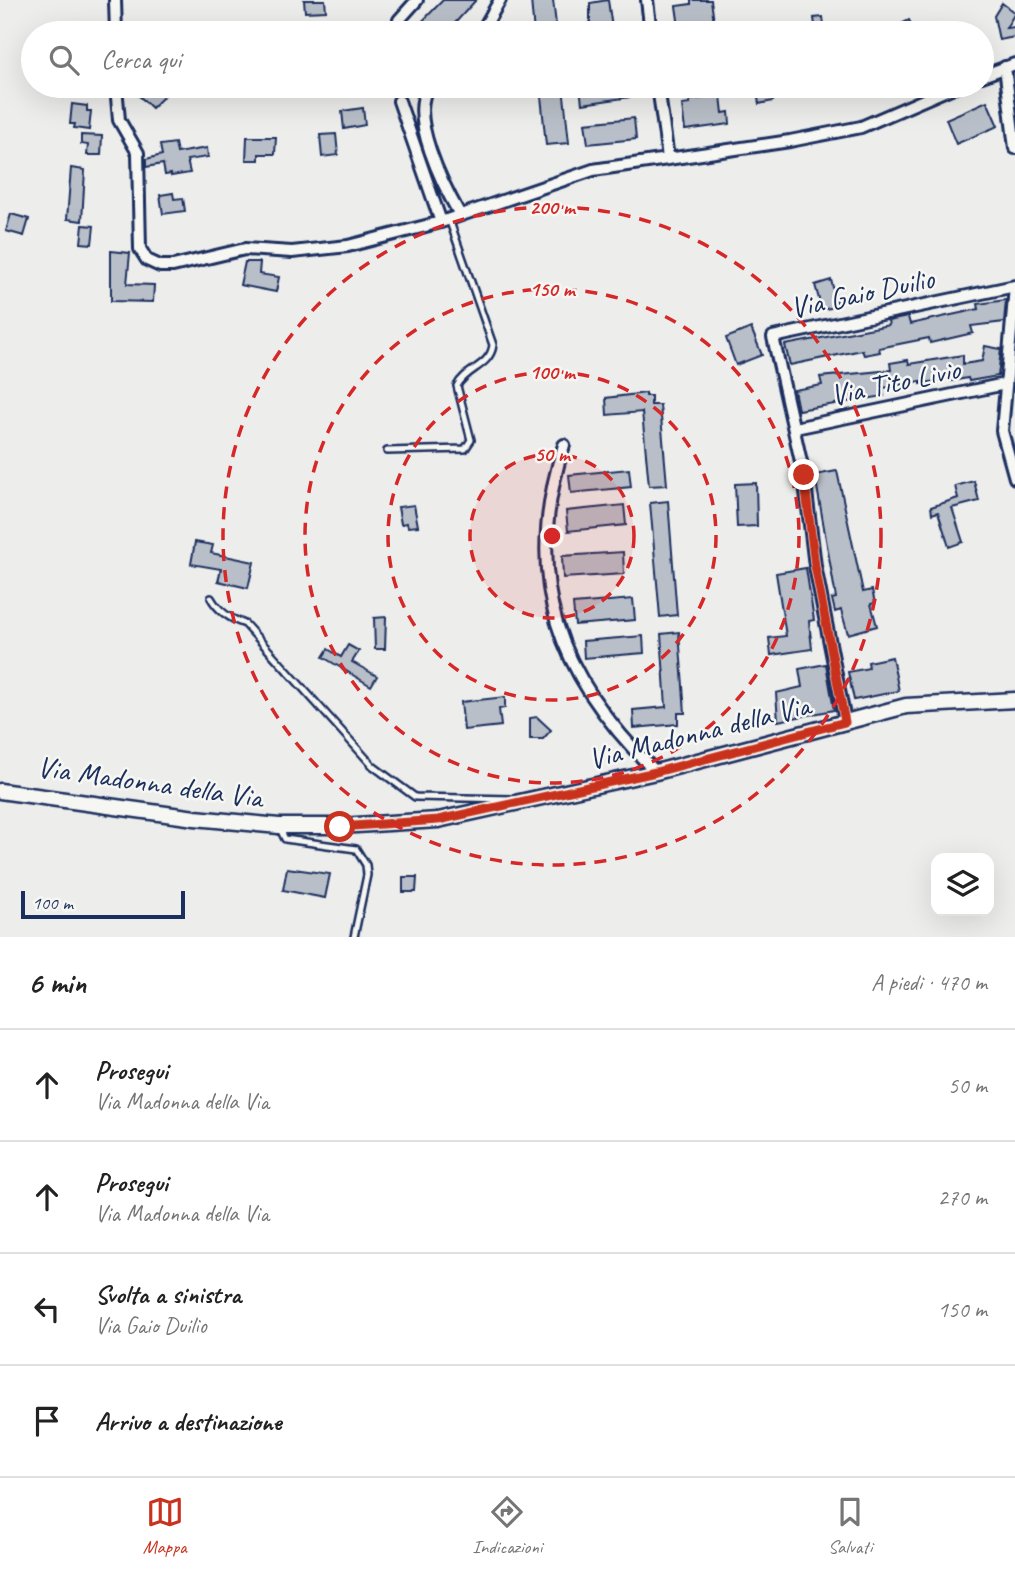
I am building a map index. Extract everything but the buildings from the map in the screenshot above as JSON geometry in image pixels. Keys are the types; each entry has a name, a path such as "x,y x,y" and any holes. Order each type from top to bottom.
{"street":[{"path":"116,0 116,21"},
{"path":"400,21 417,0"},
{"path":"488,21 500,0"},
{"path":"647,0 650,21"},
{"path":"1010,66 1015,148"},
{"path":"117,98 119,120 138,153 140,249 147,260 160,266 173,266 245,249 292,252 327,250 450,219 593,170 790,141 861,127 928,98"},
{"path":"423,98 421,115 447,193 450,219"},
{"path":"660,98 668,158"},
{"path":"399,101 450,219"},
{"path":"1015,286 1002,430 1015,478"},
{"name":"Via Gaio Duilio","path":"845,722 815,566 804,475 773,337 1015,286"},
{"name":"Via Tito Livio","path":"794,428 1005,384"},
{"path":"1002,430 1015,431"},
{"path":"564,445 552,484 545,529 548,595 563,643 587,693 624,741 656,772"},
{"name":"Via Madonna della Via","path":"0,790 195,818 279,826 419,822 656,772 906,706 1015,700"}],"lane":[{"path":"387,451 465,449 471,440 457,386 464,376 488,359 493,345 450,219"},
{"path":"211,598 217,608 233,620 245,624 373,766 415,797 507,797 520,801"},
{"path":"279,826 285,839 356,849 366,865 367,875 355,937"}],"route":[{"path":"340,827 438,820 656,772 845,722 815,566 804,475"}]}
